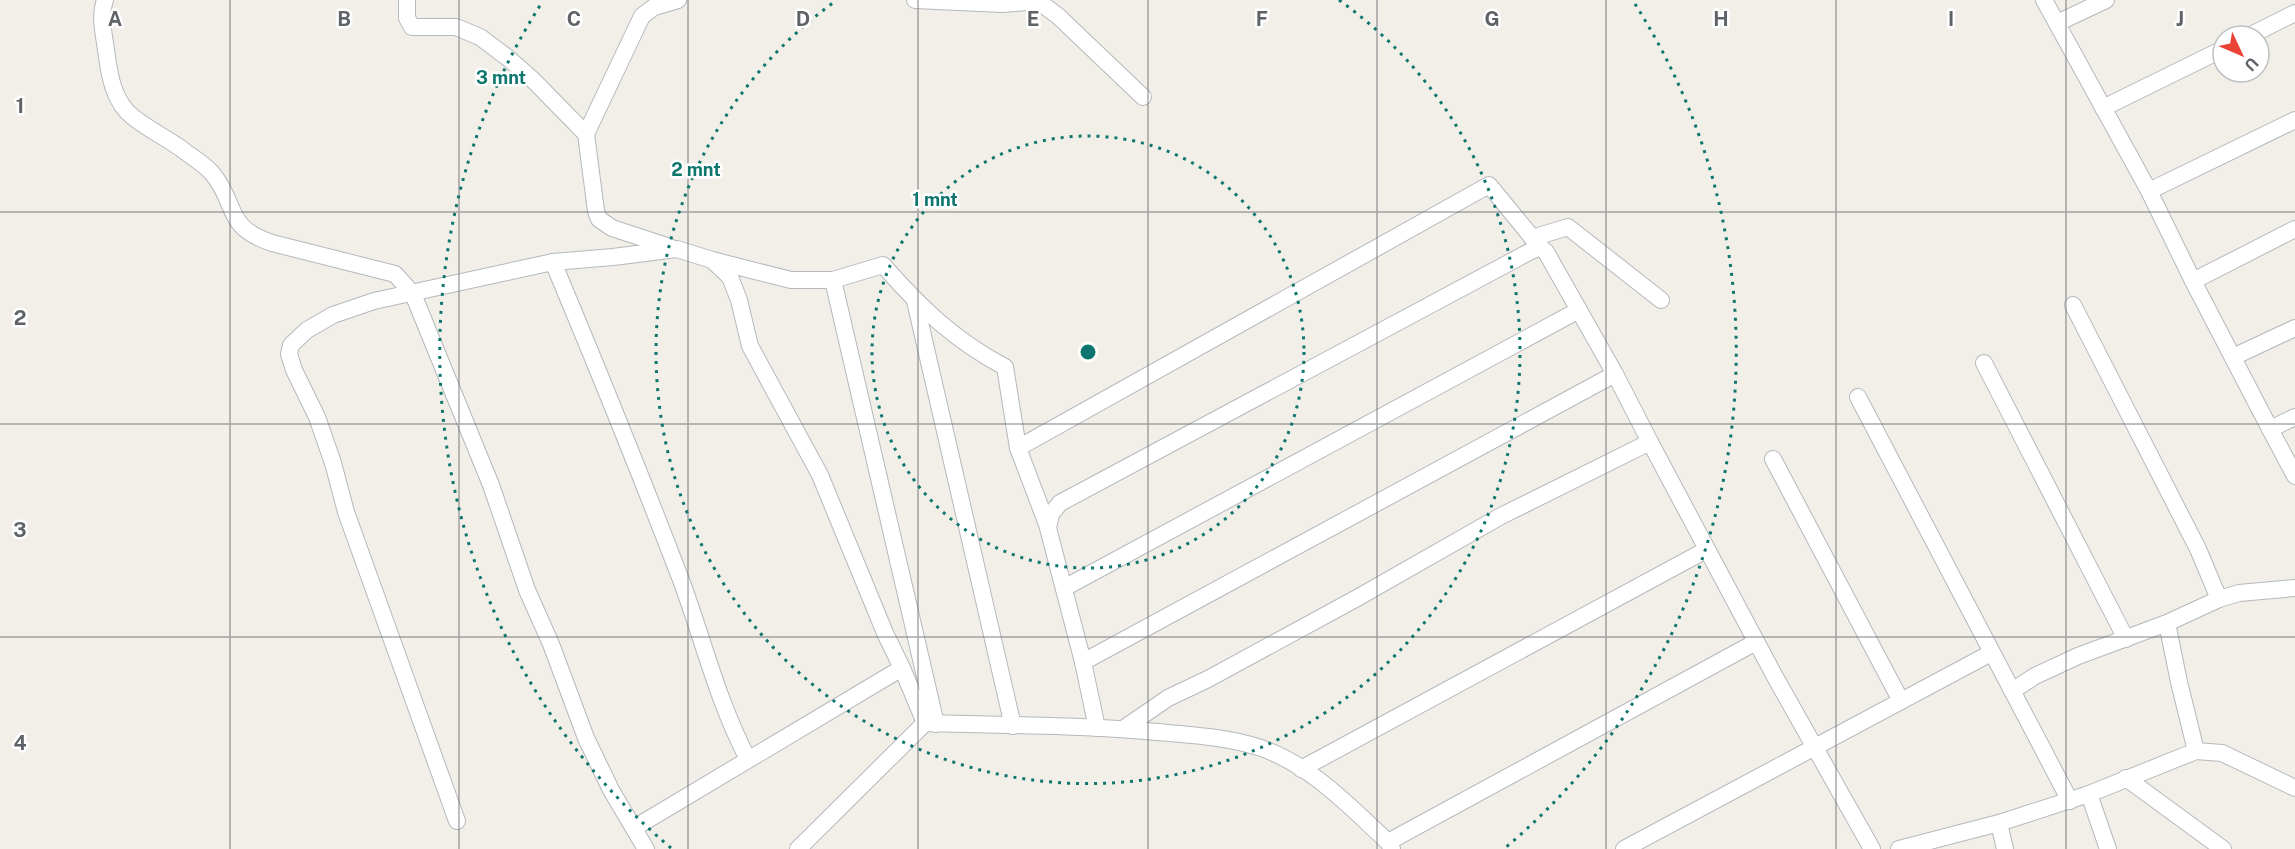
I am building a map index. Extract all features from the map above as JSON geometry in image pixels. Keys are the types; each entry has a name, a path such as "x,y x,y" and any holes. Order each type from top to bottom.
{"street":[{"path":"105,0 102,19 109,75 124,108 131,117 168,138 211,172 241,227 272,243 395,274 413,294 491,484 527,590 551,644 586,738 611,790 646,849"},
{"path":"407,0 407,18 412,27 456,27 480,38 533,80 586,134"},
{"path":"678,0 654,7 642,16 586,134 599,219 612,228 677,249 791,280 833,280 884,265 915,301 975,351 1005,367 1018,448 1048,528 1083,662 1097,728"},
{"path":"915,0 1003,4 1038,1 1058,16 1143,98"},
{"path":"2044,0 2149,191 2193,281 2295,476"},
{"path":"2056,23 2106,0"},
{"path":"2271,25 2295,14"},
{"path":"2103,108 2211,55"},
{"path":"2149,191 2295,120"},
{"path":"1018,448 1489,185 1546,252 1615,374 1756,642 1872,849"},
{"path":"1048,528 1051,514 1060,503 1568,227 1661,300"},
{"path":"2193,281 2295,229"},
{"path":"457,821 346,512 333,463 317,417 294,370 290,354 291,345 297,337 333,315 374,301 553,262 677,249"},
{"path":"712,260 730,277 739,300 750,346 820,475 885,633 930,724"},
{"path":"553,262 681,582 727,717 748,759"},
{"path":"833,280 930,724"},
{"path":"915,301 1013,726"},
{"path":"2073,305 2198,549 2220,599"},
{"path":"1064,588 1579,310"},
{"path":"2233,357 2295,328"},
{"path":"1984,363 2126,639"},
{"path":"1083,662 1615,374"},
{"path":"1858,397 2070,801"},
{"path":"2270,429 2295,417"},
{"path":"1123,729 1168,698 1208,679 1357,598 1502,516 1650,442"},
{"path":"1773,459 1901,701"},
{"path":"1301,769 1706,550"},
{"path":"2012,690 2035,675 2078,656 2126,639 2220,599 2239,593 2295,588"},
{"path":"2167,622 2196,751"},
{"path":"798,849 930,724 1123,729 1213,736 1262,748 1329,787 1390,846 1756,642"},
{"path":"1624,849 1991,653"},
{"path":"634,828 902,668"},
{"path":"1899,849 1999,823 2070,801 2196,751 2223,753 2295,788"},
{"path":"2126,778 2223,849"},
{"path":"2088,794 2108,849"},
{"path":"1999,823 2005,849"}]}
